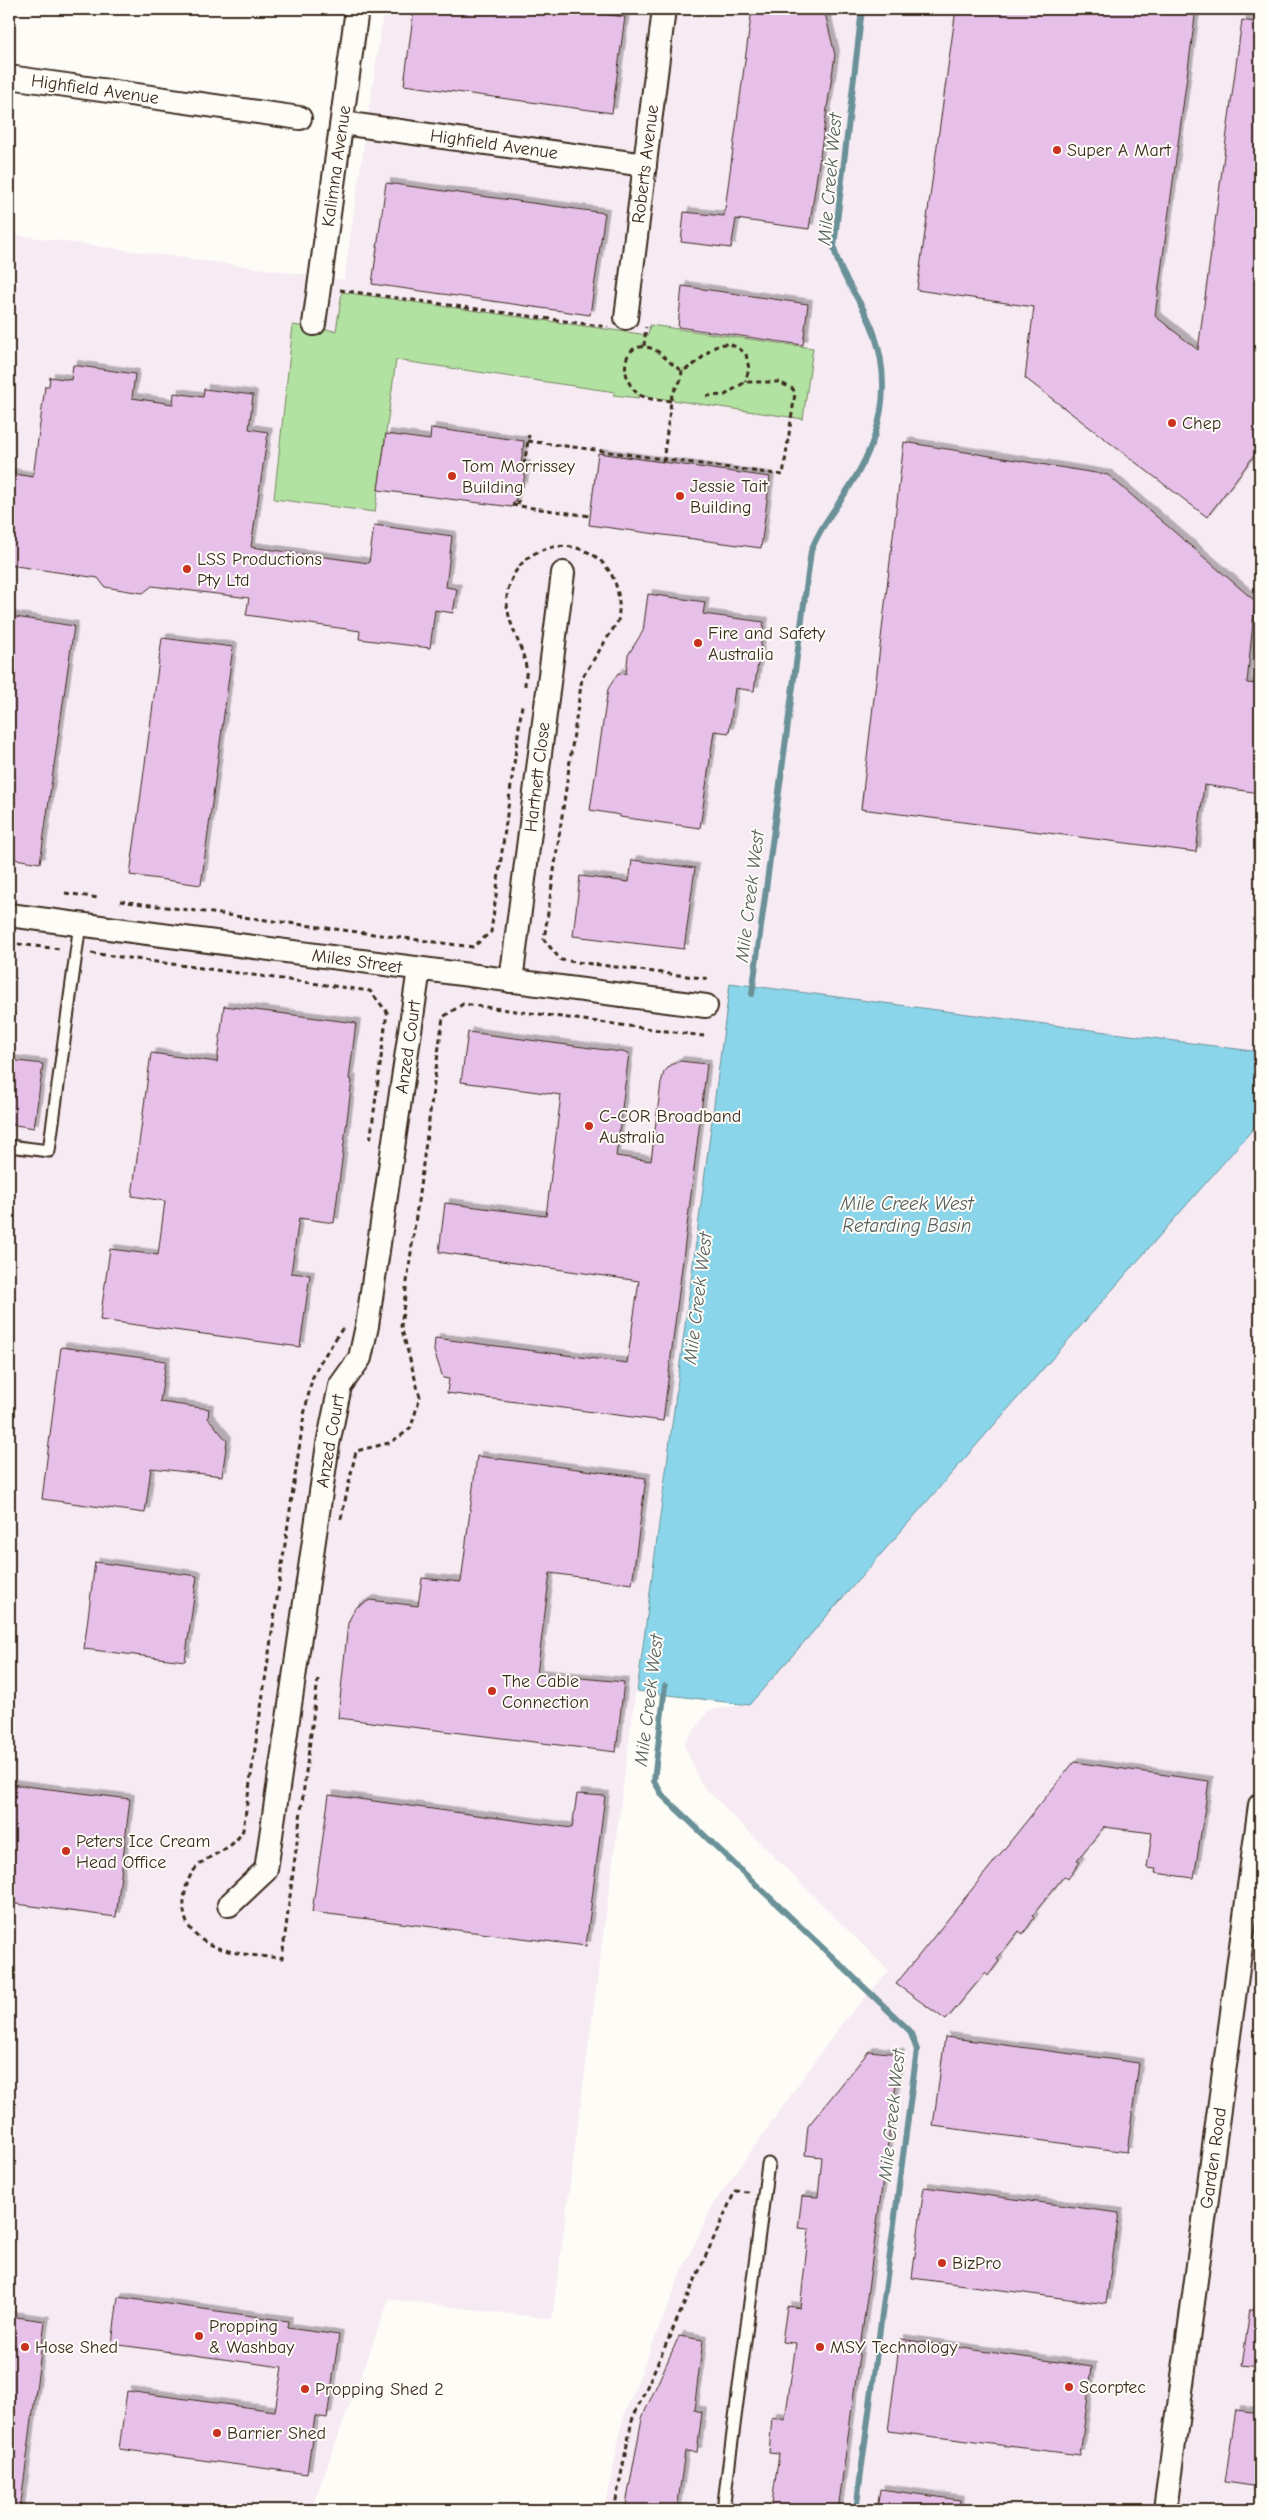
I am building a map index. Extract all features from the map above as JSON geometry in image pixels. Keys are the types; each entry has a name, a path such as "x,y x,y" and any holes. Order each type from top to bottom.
{"street":[{"name":"Kalimna Avenue","path":"314,324 357,9"},
{"name":"Roberts Avenue","path":"630,325 645,166 664,9"},
{"name":"Highfield Avenue","path":"9,77 300,118"},
{"name":"Highfield Avenue","path":"342,123 645,166"},
{"name":"Hartnett Close","path":"511,981 563,573"},
{"name":"Miles Street","path":"9,915 706,1006"},
{"name":"Anzed Court","path":"229,1905 266,1870 328,1444 340,1386 360,1358 367,1326 419,970"},
{"name":"Garden Road","path":"1165,2510 1260,1805"}],"lane":[{"path":"9,1146 49,1151 80,924"},
{"path":"723,2510 768,2164"}],"path":[{"path":"340,290 630,325 646,332"},
{"path":"630,325 646,332"},
{"path":"644,346 646,332"},
{"path":"682,370 693,365 712,347 732,345 746,354 749,369 745,382"},
{"path":"671,402 643,397 628,381 625,372 625,362 636,348 644,346 659,351 673,365 682,370"},
{"path":"664,460 672,394 681,380 682,370"},
{"path":"528,440 784,475 795,393 793,389 779,382 745,382 725,395 706,396"},
{"path":"524,465 528,435"},
{"path":"518,506 520,487"},
{"path":"512,504 590,516"},
{"path":"65,893 99,898"},
{"path":"120,901 463,947"},
{"path":"9,944 76,951 370,991 387,1012 369,1148"},
{"path":"340,1524 356,1451 389,1443 402,1435 411,1427 420,1397 401,1326 443,1017 463,1004 704,1036"},
{"path":"318,1677 282,1958 233,1953 216,1948 196,1934 187,1922 183,1907 184,1891 188,1880 196,1868 207,1859 231,1847 243,1830 304,1415 312,1379 319,1364 346,1323"},
{"path":"614,2510 632,2420 735,2191 765,2194"}],"shaded area":[{"path":"384,9 1260,9 1260,1052 730,984 552,2319 389,2299 311,2510 9,2510 9,234 344,280"},
{"path":"1260,1121 1260,2510 605,2510 623,2418 682,2271 714,2203 843,2022 889,1971 701,1784 684,1744 709,1710 749,1704"}],"green space":[{"path":"342,292 648,335 650,325 813,348 803,419 637,395 639,398 613,395 615,392 396,360 375,512 274,499 293,325 336,331"}],"water":[{"name":"Mile Creek West Retarding Basin","path":"730,983 1260,1052 1260,1121 749,1705 637,1691"}],"building":[{"path":"414,9 566,9 625,17 612,113 404,85"},
{"path":"752,9 824,9 835,55 809,229 736,219 731,248 681,242 684,212 724,216"},
{"name":"Super A Mart","path":"956,9 1196,9 1155,316 1198,350 1242,20 1260,23 1260,448 1207,517 1025,378 1034,307 917,290"},
{"path":"386,183 605,213 590,315 372,284"},
{"path":"682,286 808,304 803,345 678,327"},
{"path":"73,365 135,374 132,398 173,404 174,393 203,397 204,389 253,395 249,429 268,432 251,547 369,563 374,525 452,536 446,587 457,589 453,613 435,610 430,648 359,639 360,631 246,615 249,598 152,586 143,593 105,587 98,578 9,565 9,473 33,477 45,386 49,386 50,377 71,380"},
{"name":"Tom Morrissey Building","path":"431,428 524,441 521,465 526,465 523,487 518,486 515,503 513,503 512,507 378,490 386,434 430,440"},
{"path":"904,442 1108,475 1255,601 1247,683 1260,684 1260,793 1204,785 1196,852 861,809"},
{"name":"Jessie Tait Building","path":"598,453 770,477 761,548 589,525"},
{"path":"648,594 705,602 703,614 764,622 754,691 735,688 729,733 714,731 700,828 620,817 620,815 590,810 608,689 618,673 626,674 628,655 643,631"},
{"path":"9,616 74,626 40,863 9,858"},
{"path":"162,638 233,647 201,885 130,875"},
{"path":"632,860 695,868 684,949 573,936 580,876 629,882"},
{"path":"224,1006 356,1023 349,1079 352,1080 334,1223 299,1218 291,1273 310,1275 300,1347 100,1320 110,1249 158,1255 165,1201 132,1196 151,1053 217,1062"},
{"path":"468,1032 629,1053 616,1156 651,1161 664,1072 671,1065 680,1061 707,1064 663,1421 447,1393 449,1379 443,1378 434,1351 435,1338 627,1363 639,1281 439,1252 445,1203 546,1216 561,1095 461,1082"},
{"path":"9,1060 43,1064 34,1128 9,1124"},
{"path":"61,1347 166,1361 160,1402 209,1409 208,1418 227,1441 222,1476 151,1468 145,1513 42,1499"},
{"path":"477,1456 646,1478 632,1584 550,1573 537,1674 624,1682 616,1752 338,1718 348,1623 355,1608 370,1600 418,1606 422,1578 461,1582"},
{"path":"95,1562 197,1576 185,1661 84,1649"},
{"path":"1074,1762 1209,1781 1194,1878 1155,1873 1156,1869 1147,1868 1152,1833 1104,1827 1077,1860 1080,1862 1068,1879 1064,1876 1032,1916 1034,1918 1023,1934 1019,1931 997,1959 999,1961 988,1976 985,1973 946,2020 896,1984"},
{"name":"Peters Ice Cream Head Office","path":"9,1784 130,1799 116,1917 9,1903"},
{"path":"577,1794 605,1796 586,1946 312,1912 329,1795 572,1828"},
{"path":"945,2037 1139,2063 1127,2152 933,2126"},
{"path":"869,2051 900,2054 838,2510 771,2510 779,2454 769,2453 772,2417 785,2420 796,2343 782,2342 787,2306 800,2308 809,2229 798,2228 802,2196 818,2197 822,2157 805,2155 808,2126"},
{"path":"924,2187 1119,2213 1106,2304 912,2278"},
{"path":"118,2297 288,2321 287,2328 339,2335 327,2418 315,2416 307,2474 119,2449 127,2391 275,2411 282,2367 112,2344"},
{"path":"1250,2309 1260,2309 1260,2367 1242,2365"},
{"path":"9,2316 45,2321 20,2510 9,2510"},
{"path":"679,2336 703,2340 694,2410 702,2412 697,2452 685,2451 677,2510 625,2510 642,2418"},
{"path":"900,2339 1092,2367 1080,2455 888,2431"},
{"path":"1236,2410 1260,2413 1260,2487 1225,2482"},
{"path":"880,2489 960,2500 959,2510 877,2510"}],"waterway":[{"name":"Mile Creek West","path":"752,994 811,551 824,526 861,468 876,431 881,412 883,373 880,353 870,322 841,270 834,247 862,9"},
{"name":"Mile Creek West","path":"665,1686 654,1781 663,1796 910,2031 917,2050 856,2510"}],"place":[{"name":"Super A Mart","path":"1057,150"},
{"name":"Chep","path":"1172,423"},
{"name":"Tom Morrissey Building","path":"452,476"},
{"name":"Jessie Tait Building","path":"680,496"},
{"name":"LSS Productions Pty Ltd","path":"187,569"},
{"name":"Fire and Safety Australia","path":"698,643"},
{"name":"C-COR Broadband Australia","path":"589,1126"},
{"name":"The Cable Connection","path":"492,1691"},
{"name":"Peters Ice Cream Head Office","path":"66,1851"},
{"name":"BizPro","path":"942,2263"},
{"name":"Propping & Washbay","path":"199,2336"},
{"name":"Hose Shed","path":"25,2347"},
{"name":"MSY Technology","path":"820,2347"},
{"name":"Scorptec","path":"1069,2387"},
{"name":"Propping Shed 2","path":"305,2389"},
{"name":"Barrier Shed","path":"217,2433"}]}
